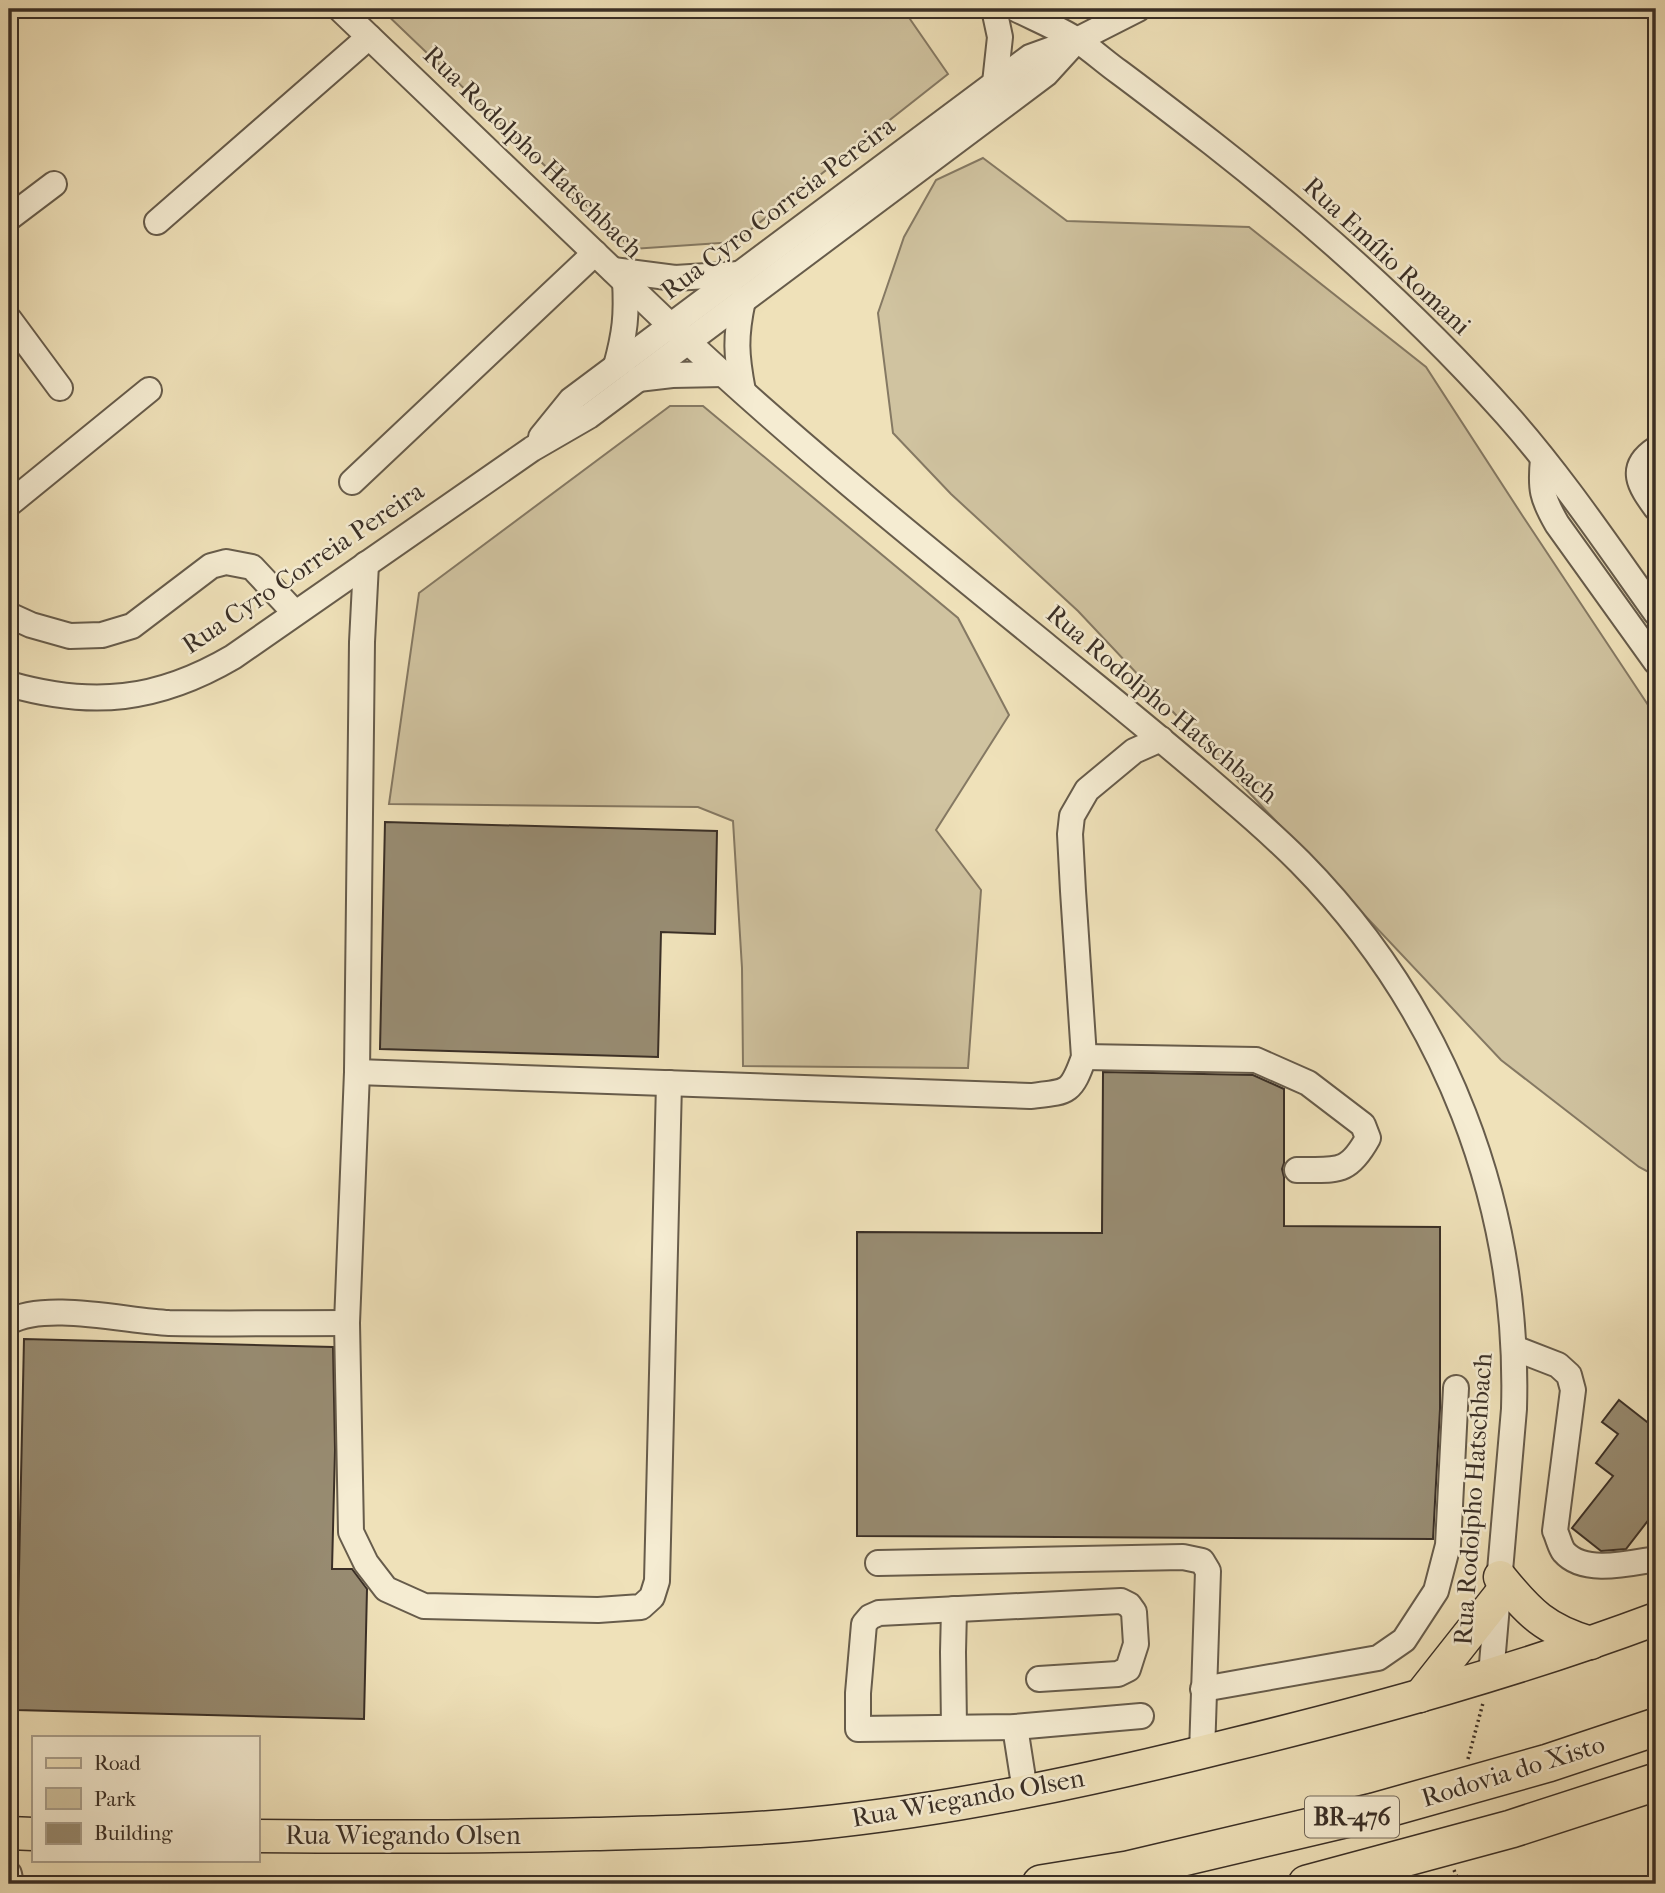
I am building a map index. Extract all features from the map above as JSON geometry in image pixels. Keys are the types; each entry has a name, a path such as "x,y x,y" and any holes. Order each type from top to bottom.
{"highway":[{"name":"Rodovia do Xisto","path":"1041,1884 1128,1870 1374,1812 1548,1763 1656,1727"},
{"name":"Rodovia do Xisto","path":"1307,1884 1511,1829 1656,1782"}],"main road":[{"path":"1420,1696 1499,1586 1537,1618 1562,1633 1591,1643"},
{"name":"Rua Wiegando Olsen","path":"259,1836 557,1835 737,1829 881,1816 1025,1791 1202,1753 1420,1696 1591,1643 1656,1619"},
{"path":"9,1833 32,1833"}],"street":[{"name":"Rua Rodolpho Hatschbach","path":"340,9 743,391 911,536 1161,739 1260,825 1333,897 1393,978 1420,1019 1458,1097 1488,1184 1502,1250 1514,1348 1514,1409 1491,1675"},
{"path":"994,9 1000,37 995,83"},
{"name":"Rua Emílio Romani","path":"1016,9 1077,40 1250,172 1386,289 1447,350 1543,459 1656,613"},
{"name":"Rua Cyro Correia Pereira","path":"9,684 54,695 119,698 184,682 233,657 532,449 589,416 637,379 679,333 740,274 1030,57 1077,40 1138,9"},
{"path":"157,222 369,37"},
{"name":"Rua Cyro Correia Pereira","path":"532,449 571,400 616,366 743,300 1046,74 1077,40"},
{"path":"9,218 54,184"},
{"path":"352,482 595,253"},
{"path":"616,366 626,313 619,276 675,278 740,274"},
{"path":"743,300 736,345 743,391"},
{"path":"9,319 60,388"},
{"path":"637,379 724,374"},
{"path":"9,504 149,390"},
{"path":"1656,449 1645,457 1638,471 1641,486 1656,508"},
{"path":"1543,459 1541,485 1546,505 1656,662"},
{"path":"9,615 31,625 70,636 102,635 132,626 211,566 226,562 252,566 295,613"},
{"path":"366,564 362,642 357,1072 347,1323 351,1532 366,1563 386,1589 424,1606 598,1611 641,1607 652,1597 657,1581 669,1083"},
{"path":"357,1072 1030,1096 1060,1093 1075,1083 1084,1057 1070,834 1072,816 1087,790 1134,751 1161,739"},
{"path":"1084,1057 1256,1059 1308,1083 1363,1125 1368,1138 1358,1156 1342,1169 1297,1170"},
{"path":"9,1322 17,1317 52,1312 167,1322 347,1323"},
{"path":"1514,1348 1558,1365 1569,1375 1573,1390 1555,1531 1563,1551 1578,1563 1607,1566 1656,1559"},
{"path":"1203,1689 1378,1658 1404,1640 1436,1591 1448,1545 1456,1388"},
{"path":"878,1563 1183,1557 1202,1561 1208,1571 1202,1753"},
{"path":"1039,1679 1118,1674 1128,1669 1136,1644 1134,1612 1129,1605 1121,1601 879,1613 870,1616 864,1624 858,1729 1015,1727 1141,1716"},
{"path":"954,1609 954,1727"},
{"path":"1015,1727 1025,1791"},
{"path":"9,1874 11,1884"}],"path":[{"path":"1460,1788 1491,1675"}],"green space":[{"path":"381,9 903,9 948,74 735,242 632,249"},
{"path":"983,158 1067,221 1249,227 1426,367 1656,717 1656,1176 1639,1167 1501,1060 1078,611 951,494 893,433 878,313 904,237 936,180"},
{"path":"670,406 703,406 958,618 1009,715 936,830 981,890 968,1068 743,1066 742,968 733,821 698,807 389,804 419,593"}],"building":[{"path":"385,822 717,831 715,934 661,932 658,1057 380,1049"},
{"path":"1103,1072 1253,1075 1284,1089 1284,1226 1440,1227 1440,1409 1433,1539 857,1536 857,1232 1102,1233"},
{"path":"24,1339 333,1347 335,1450 332,1569 352,1569 367,1589 364,1719 16,1710"},
{"path":"1619,1400 1656,1429 1656,1523 1650,1518 1626,1549 1601,1551 1572,1528 1613,1476 1596,1463 1618,1434 1602,1422"}]}
